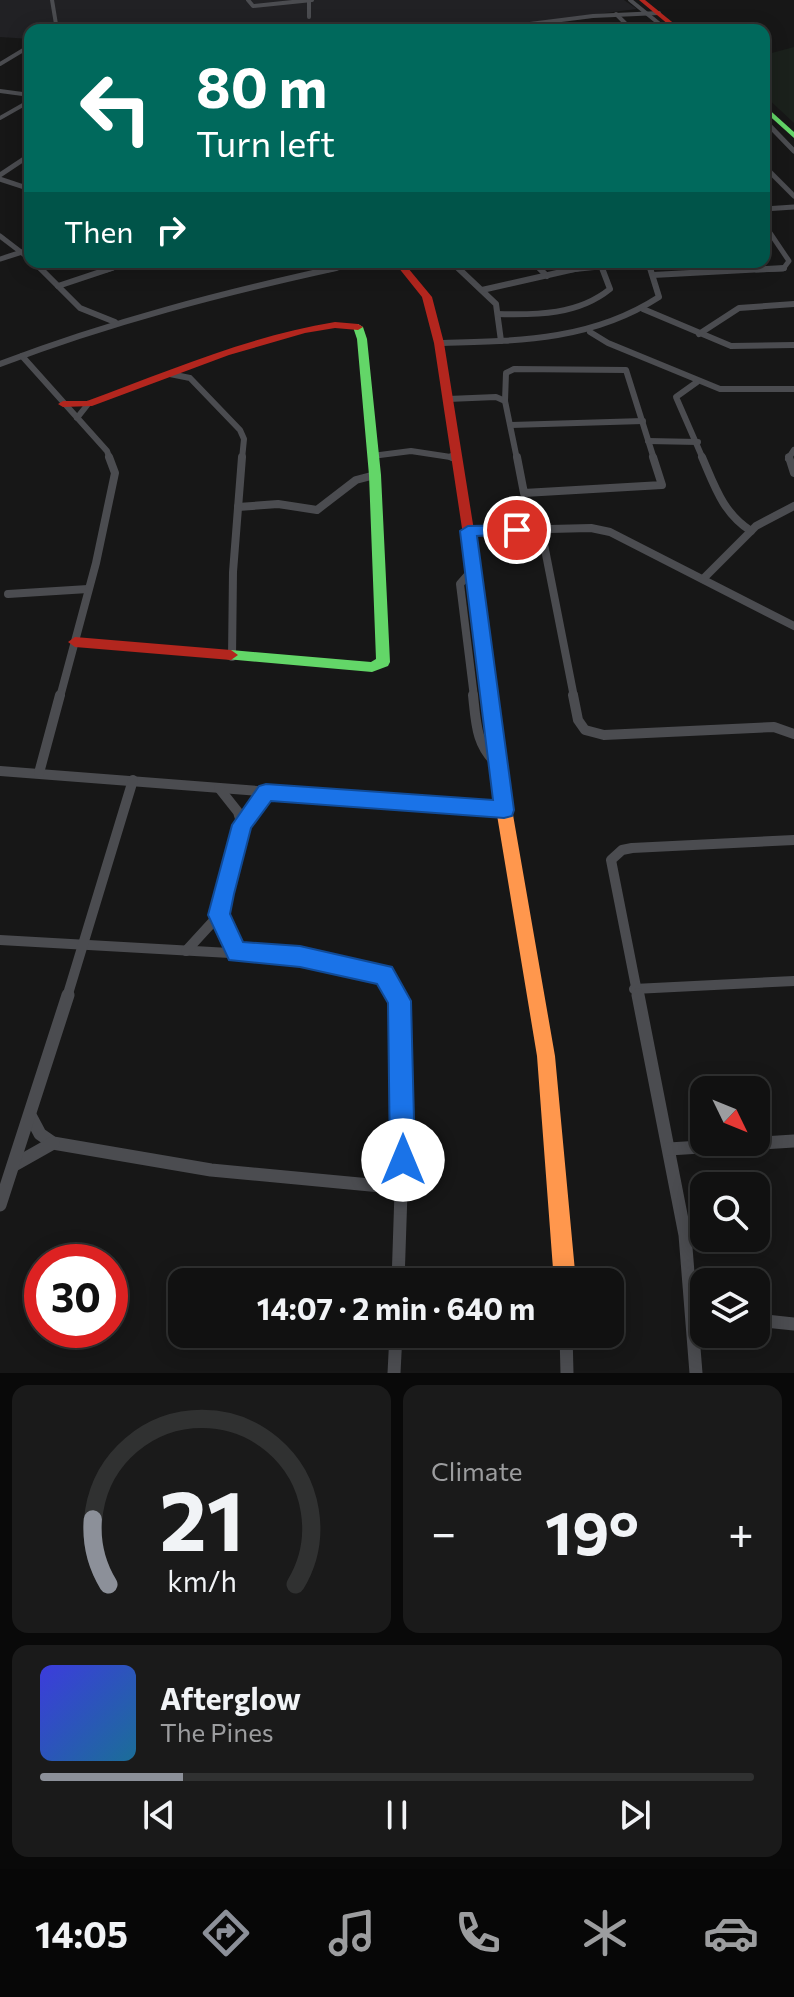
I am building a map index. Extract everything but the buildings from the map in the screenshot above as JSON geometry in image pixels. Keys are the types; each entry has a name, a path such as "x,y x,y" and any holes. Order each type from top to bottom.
{"main road":[{"path":"649,9 670,24"},
{"path":"770,113 794,136"},
{"path":"403,268 427,297 439,343 474,568 504,810 546,1056 564,1268"},
{"path":"63,404 88,404 197,363 290,336 341,325 357,326 362,339 375,475 383,662 372,667 75,642"}],"street":[{"path":"52,0 56,24"},
{"path":"248,0 253,6 263,7 311,0 309,17"},
{"path":"630,0 649,9"},
{"path":"532,24 649,9"},
{"path":"616,14 626,24"},
{"path":"0,64 24,50"},
{"path":"0,91 24,97"},
{"path":"2,116 24,102"},
{"path":"770,126 794,151"},
{"path":"0,177 24,159"},
{"path":"770,172 794,196"},
{"path":"0,177 24,187"},
{"path":"770,209 794,207"},
{"path":"653,275 783,269 789,261 770,234"},
{"path":"0,236 22,252"},
{"path":"0,259 22,252"},
{"path":"39,268 95,319 120,323"},
{"path":"58,286 113,268"},
{"path":"0,364 224,291 339,268"},
{"path":"458,268 496,304 501,341"},
{"path":"539,268 547,276"},
{"path":"482,290 586,268"},
{"path":"498,314 548,312 597,299 610,289 610,282 602,268"},
{"path":"439,343 533,340 590,332 621,322 659,297 650,268"},
{"path":"699,334 739,308 794,304"},
{"path":"643,309 731,346 794,345"},
{"path":"91,333 95,319"},
{"path":"590,332 697,382 720,389 794,389"},
{"path":"22,356 115,464 114,481 75,642 39,773"},
{"path":"190,378 197,363"},
{"path":"514,369 622,369 629,372 663,482 658,488 530,496 521,490 505,401 506,373 514,369"},
{"path":"170,374 190,378 240,430 244,439 232,657"},
{"path":"697,382 676,397 722,503 733,519 751,531"},
{"path":"448,399 496,397 505,401"},
{"path":"77,418 88,404"},
{"path":"511,425 643,421"},
{"path":"648,441 698,442"},
{"path":"794,450 788,459 794,473"},
{"path":"372,456 411,451 457,458"},
{"path":"238,507 260,508 278,504 317,510 356,480 375,475"},
{"path":"703,579 751,531 774,513 794,506"},
{"path":"468,531 591,528 610,532 794,626"},
{"path":"541,529 578,720 585,730 604,735 774,727 794,734"},
{"path":"474,568 460,584 460,592 468,632 479,742 484,753 498,765"},
{"path":"8,594 88,589"},
{"path":"472,687 489,688"},
{"path":"0,771 504,810"},
{"path":"0,1205 31,1117 133,780"},
{"path":"219,788 238,812 242,825"},
{"path":"186,951 219,915 242,825 266,792"},
{"path":"690,1273 669,1149 634,989 611,860 615,854 632,848 794,840"},
{"path":"219,915 237,952"},
{"path":"0,940 300,957 384,974 399,1001 402,1188 399,1268"},
{"path":"634,989 794,981"},
{"path":"31,1117 40,1134 53,1143 211,1170 402,1188"},
{"path":"669,1149 794,1141"},
{"path":"13,1166 53,1143"},
{"path":"770,1321 794,1324"},
{"path":"394,1373 395,1348"},
{"path":"566,1348 567,1373"},
{"path":"696,1348 696,1373"}],"shaded area":[{"path":"0,0 624,0 637,9 517,24 24,24 24,39 0,37"},
{"path":"794,47 794,123 770,101 770,53"}],"traffic: fast":[{"path":"770,113 794,136"},
{"path":"231,655 372,667 383,662 375,475 362,339 358,327"}],"traffic: slow":[{"path":"504,809 546,1056 564,1268"}],"traffic: jam":[{"path":"642,0 672,24"},
{"path":"403,268 427,297 439,343 474,568 504,809"},
{"path":"63,404 88,404 225,353 304,330 335,325 358,327"},
{"path":"75,642 231,655"}],"route":[{"path":"403,1160 399,1001 384,974 367,968 300,957 237,952 225,934 219,915 242,825 266,792 504,810 468,531 517,530"}]}
